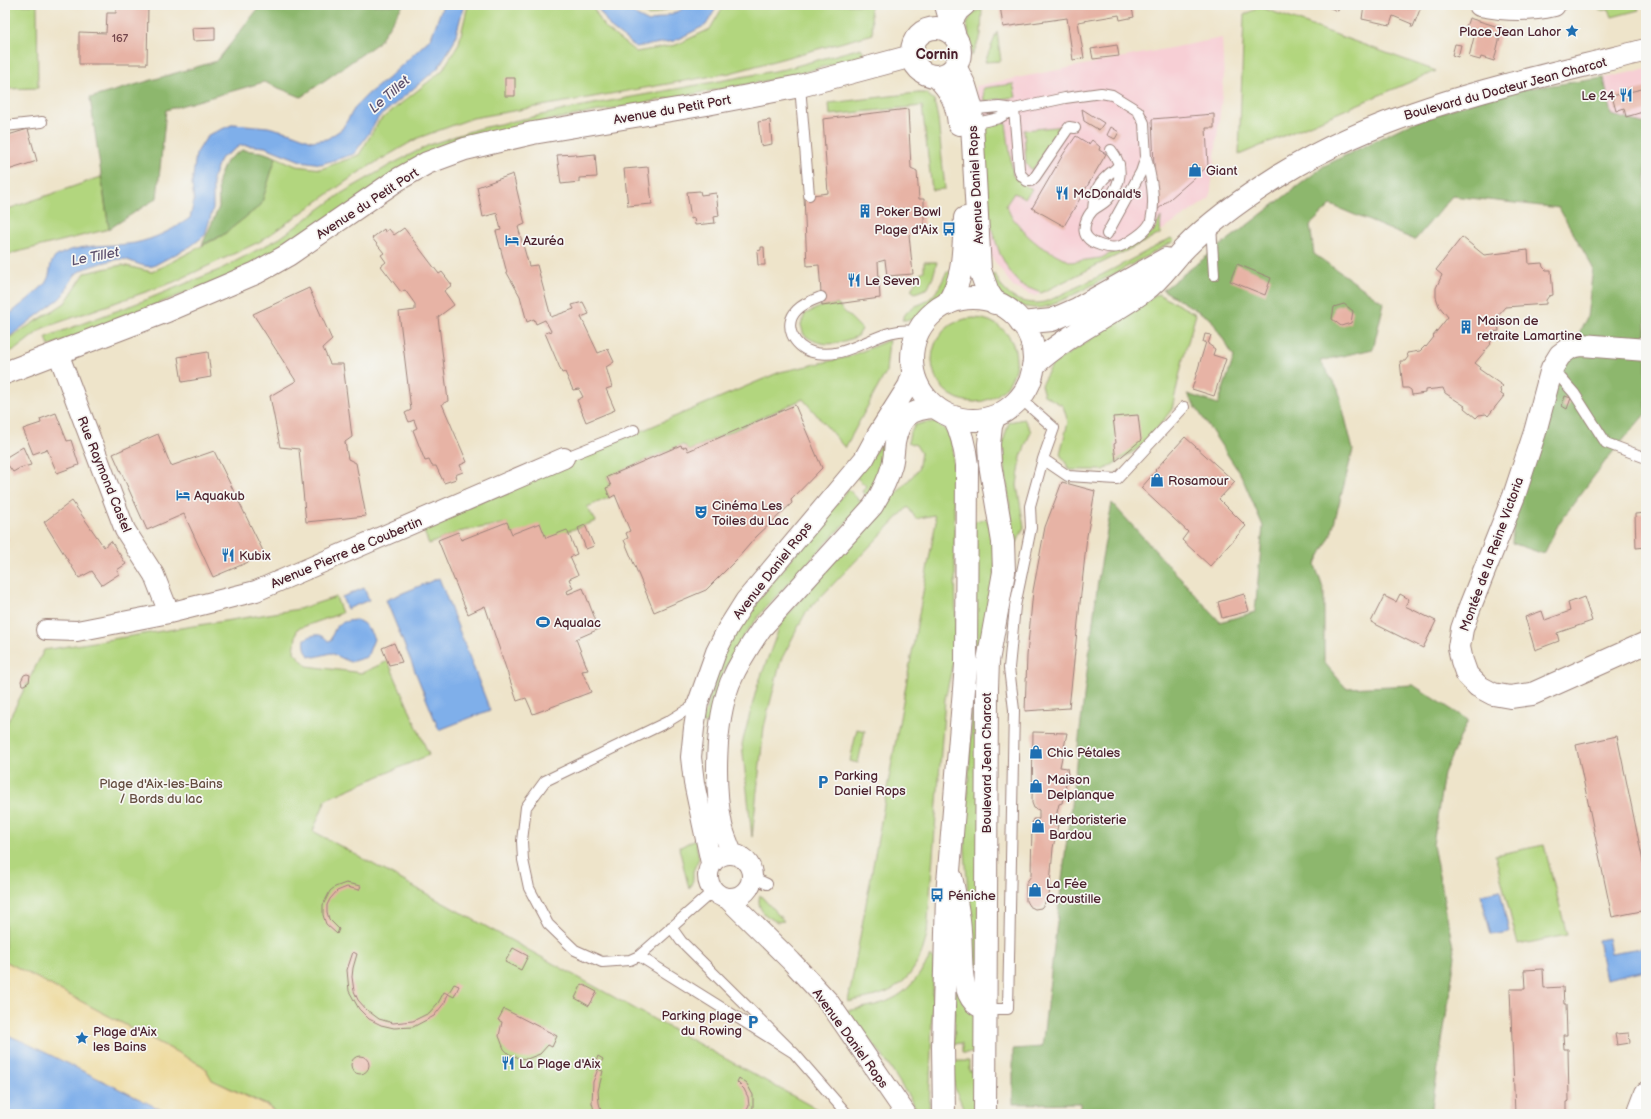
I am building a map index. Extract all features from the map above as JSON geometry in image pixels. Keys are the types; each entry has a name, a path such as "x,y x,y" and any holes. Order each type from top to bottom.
{"main road":[{"path":"936,5 924,31 914,42 912,56 918,68 929,76 944,75 955,66 959,59 959,44 950,22"},
{"path":"924,31 930,28 944,29 958,10 964,5"},
{"path":"1480,5 1502,9 1531,10 1554,5"},
{"name":"Boulevard du Docteur Jean Charcot","path":"1021,323 1052,320 1077,309 1184,248 1212,225 1280,175 1337,144 1392,120 1430,106 1646,50"},
{"name":"Avenue du Petit Port","path":"5,373 167,311 256,273 288,255 397,180 427,163 465,149 533,133 708,104 800,86 912,56"},
{"name":"Avenue Daniel Rops","path":"955,66 965,86 970,106 980,270 988,292 995,303"},
{"path":"936,76 951,94 956,104 960,139 965,218 962,270 955,293 947,304"},
{"name":"Boulevard du Docteur Jean Charcot","path":"1033,366 1060,344 1146,290 1162,275 1184,248"},
{"path":"963,299 980,299 995,303 1005,308 1021,323 1029,336 1033,351 1033,366 1030,379 1020,398 1007,410 995,416 981,420 967,420 945,413 926,398 918,386 913,372 912,358 918,332 926,320 947,304 963,299"},
{"name":"Montée de la Reine Victoria","path":"1646,350 1582,345 1571,347 1560,355 1552,368 1535,432 1514,496 1462,629 1460,647 1467,675 1478,686 1493,694 1510,697 1532,694 1646,643"},
{"name":"Boulevard Jean Charcot","path":"944,1114 943,1085 947,895 966,657 967,465 963,437 945,413"},
{"name":"Boulevard Jean Charcot","path":"985,1114 984,1009 986,688 988,661 1004,572 1003,542 990,464 989,444 991,426 995,416"},
{"path":"1638,1114 1646,1093"}],"street":[{"name":"Rue Raymond Castel","path":"58,352 125,530 154,575 169,613"},
{"name":"Avenue Daniel Rops","path":"711,864 694,782 691,757 698,703 716,652 728,628 745,602 864,459 877,435 908,386 913,372"},
{"path":"732,854 722,826 716,765 720,729 731,683 749,647 762,628 873,506 885,485 893,463 895,443 901,423 911,412 924,409 945,413"},
{"name":"Avenue Pierre de Coubertin","path":"46,630 77,631 169,613 256,591 564,458"},
{"path":"732,854 744,859 760,880 750,886 745,892 734,898 720,894 707,877 711,864 721,856 732,854"},
{"path":"949,867 957,900 962,932 962,971 968,994 974,1004 984,1009"},
{"name":"Avenue Daniel Rops","path":"720,894 791,961 828,1001 905,1113"},
{"path":"943,1085 956,1114"}],"lane":[{"path":"800,86 809,195"},
{"path":"971,127 977,123 999,118 1014,110 1065,98 1107,93 1138,111 1144,123 1146,157 1151,176 1153,207 1150,223 1144,232 1118,246 1109,248 1087,238 1084,231 1084,225 1092,210 1095,192 1104,179 1117,168 1119,164"},
{"path":"970,106 977,109 999,107 1014,110"},
{"path":"1014,110 1019,169 1021,176 1027,182 1031,181 1035,177 1069,127 1075,128"},
{"path":"5,126 42,122"},
{"path":"1092,210 1108,199 1118,183 1120,174 1118,158 1111,150"},
{"path":"1107,234 1141,172 1146,157"},
{"path":"1212,225 1214,275"},
{"path":"821,297 798,309 792,317 790,324 795,342 814,352 839,352 896,330 910,329 918,332"},
{"path":"1552,368 1574,393 1606,443 1646,458"},
{"path":"984,1009 1008,1009 1014,710 1009,668 1015,606 1031,528 1030,506 1043,459 1054,428 1020,398"},
{"path":"1043,459 1068,476 1117,479 1184,406"},
{"name":"Avenue Pierre de Coubertin","path":"564,458 634,430"},
{"path":"698,703 667,722 606,750 574,768 545,781 526,808 522,841 523,860 529,888 548,924 575,950 602,962 634,958 670,927 720,894"},
{"path":"670,927 681,941 794,1053 847,1114"},
{"path":"634,958 794,1053"}],"shaded area":[{"path":"1222,38 1224,79 1210,198 1166,228 1035,296 1013,287 988,252 976,86"},
{"path":"1646,69 1646,124 1611,116 1604,78"}],"green space":[{"path":"5,5 37,5 38,88 5,89"},
{"path":"261,5 403,5 378,43 301,97 264,82 166,110 157,198 109,229 90,98 217,61"},
{"path":"468,5 592,5 604,27 636,52 676,45 710,29 724,5 870,5 873,34 730,73 473,118 418,138 361,171 261,241 174,282 43,328 16,349 5,354 6,340 65,303 85,273 122,265 152,272 223,235 261,205 276,157 296,166 321,169 359,155 379,121 442,71 459,43"},
{"path":"635,5 679,5 649,16"},
{"path":"1599,5 1637,5 1639,10 1612,17 1609,9 1600,11"},
{"path":"1260,7 1436,71 1239,155 1244,15"},
{"path":"982,9 981,35 972,56 967,24 972,13"},
{"path":"997,32 1001,61 985,62"},
{"path":"861,48 865,55 787,77 550,120 463,139 286,245 229,276 49,346 46,337 143,301 219,270 280,238 342,193 392,164 429,145 477,129 583,106 785,69"},
{"path":"1604,78 1611,115 1646,124 1646,413 1607,459 1559,523 1544,554 1512,543 1516,490 1551,390 1587,317 1593,268 1559,208 1452,196 1415,240 1331,205 1310,225 1314,254 1384,303 1373,349 1320,361 1338,389 1353,450 1331,535 1315,565 1324,591 1324,662 1346,688 1413,685 1468,720 1444,773 1433,845 1455,957 1431,1114 1080,1114 1080,1103 1013,1104 1013,1049 1042,1047 1098,580 1112,503 1220,622 1255,612 1263,526 1241,475 1187,394 1218,404 1234,357 1211,319 1163,290 1324,166 1407,125 1501,92"},
{"path":"1013,84 1016,97 984,101 983,88"},
{"path":"926,93 934,100 938,119 945,189 932,190 922,106 830,115 829,103"},
{"path":"1006,123 1013,176 1032,190 1025,198 1014,193 1006,205 1011,216 1028,236 1040,246 1071,262 1101,258 1153,232 1161,217 1160,234 1041,293 1021,285 1009,270 1000,254 987,215 981,126"},
{"path":"1065,126 1032,170 1026,164 1024,130"},
{"path":"242,150 262,152 276,157 261,205 223,235 202,245 219,207 218,180 226,161"},
{"path":"101,177 109,229 5,255 5,210"},
{"path":"1171,238 1174,241 1124,269 1086,289 1046,307 1027,307 1009,301 1000,294 990,277 995,274 1005,291 1020,301 1034,303 1044,302 1096,278"},
{"path":"924,262 937,262 928,288 915,293 911,290 920,273 924,271"},
{"path":"947,271 953,272 945,290 940,297 916,320 902,320 908,311 928,300 934,294"},
{"path":"1158,294 1196,314 1183,359 1172,409 1145,444 1104,470 1070,470 1060,454 1068,422 1063,406 1044,395 1041,385 1052,365"},
{"path":"837,304 862,329 858,336 837,343 824,344 804,335 801,325 805,314 822,306"},
{"path":"974,318 990,321 1004,330 1013,344 1016,360 1013,376 1004,390 990,399 974,402 958,399 944,390 935,376 932,360 935,344 944,330 958,321"},
{"path":"889,340 886,372 845,448 803,399 688,451 686,446 681,445 607,477 611,486 606,489 615,495 587,507 596,521 546,539 511,534 507,523 458,532 429,544 422,527 594,451 780,372 848,357"},
{"path":"1024,419 1031,431 1021,457 1017,485 1024,527 1015,547 1002,445 1009,422"},
{"path":"927,422 938,423 949,434 953,448 956,623 954,659 945,699 927,934 918,962 905,980 888,992 848,1002 936,521 934,515 916,519 908,507 806,612 781,660 764,727 752,837 742,744 757,687 781,623 848,545 918,470 921,453 916,445 908,442 915,425"},
{"path":"882,443 889,446 870,498 862,492 866,486 856,477"},
{"path":"848,489 863,504 765,608 743,637 724,670 716,693 710,723 702,723 727,638"},
{"path":"987,519 996,550 978,994 969,980 970,926 965,849 973,694 974,521"},
{"name":"Plage d'Aix-les-Bains / Bords du lac","path":"336,597 342,613 297,629 294,652 307,666 362,673 388,661 429,755 326,799 313,831 822,1112 821,1114 277,1114 269,1106 212,1080 205,1068 201,1065 5,961 5,727 44,650 299,609"},
{"path":"857,729 865,731 858,763 850,761"},
{"path":"695,839 699,858 693,871 693,880 689,889 679,848"},
{"path":"1544,845 1567,935 1518,945 1495,855"},
{"path":"760,895 784,921 777,922 762,912 759,904"},
{"path":"931,956 934,960 929,1114 920,1114 880,1052 845,1011 875,1005 897,997 914,982"},
{"path":"956,986 968,1011 978,1018 979,1053 962,1053 962,1043 954,1044"},
{"path":"953,1061 969,1061 969,1071 978,1071 978,1114 966,1114 954,1086"}],"sand":[{"name":"Plage d'Aix les Bains","path":"5,961 201,1065 205,1068 212,1080 269,1107 277,1114 170,1114 5,1034"}],"water":[{"name":"Le Tillet","path":"443,5 464,5 454,42 438,68 378,118 354,154 321,164 301,161 265,147 241,145 220,159 213,178 213,209 205,235 191,246 153,266 145,266 119,259 84,269 76,274 59,299 5,340 5,318 46,282 52,262 57,256 80,248 135,243 150,239 190,218 194,201 192,184 196,154 208,135 234,124 268,127 291,133 312,141 327,139 342,129 356,106 368,94 387,79 431,38"},
{"path":"596,5 626,5 637,16 649,22 679,11 688,5 718,5 706,25 674,41 636,47 611,28"},
{"path":"439,578 490,710 439,730 386,600"},
{"path":"364,588 369,600 347,609 342,597"},
{"path":"356,620 367,627 374,639 367,657 350,662 331,653 315,657 309,656 305,648 305,639 311,636 320,635 328,641 331,641 334,631 339,625 346,621"},
{"path":"1500,890 1509,932 1491,935 1481,894"},
{"path":"1608,938 1611,953 1646,947 1646,970 1606,979 1598,940"},
{"path":"5,1034 24,1042 170,1114 5,1114"}],"building":[{"path":"116,5 148,5 147,64 79,64 79,32 106,33 107,13 116,13"},
{"path":"1000,5 1131,5 1134,17 1120,20 1119,15 1078,22 1084,58 1073,60 1067,18 1003,27"},
{"path":"1329,5 1339,5 1338,11 1328,7"},
{"path":"1364,5 1424,5 1421,7 1413,27 1411,27 1412,24 1393,16 1390,25 1362,19"},
{"path":"1469,18 1502,28 1494,61 1481,57 1480,60 1469,57 1475,33 1465,30"},
{"path":"215,27 215,40 193,41 192,28"},
{"path":"1455,44 1461,45 1458,57 1452,55"},
{"path":"1117,45 1119,56 1093,59 1091,49"},
{"path":"505,78 515,78 515,96 505,96"},
{"path":"1646,88 1646,111 1626,117 1624,108 1616,111 1612,96"},
{"name":"Poker Bowl","path":"908,109 911,168 917,171 919,199 924,199 924,223 909,235 913,274 887,276 885,260 878,262 880,298 822,306 819,265 807,266 804,196 828,193 823,119"},
{"path":"1082,109 1104,123 1099,130 1084,121"},
{"path":"1214,114 1214,128 1206,128 1208,166 1156,211 1152,119"},
{"path":"770,120 772,144 761,146 758,122"},
{"path":"5,126 8,135 28,129 37,161 5,171"},
{"path":"1111,127 1119,132 1115,139 1107,135"},
{"name":"McDonald's","path":"1076,136 1089,144 1092,140 1100,147 1099,150 1106,154 1064,226 1032,208 1064,153"},
{"path":"576,154 576,156 595,154 597,177 579,178 579,182 561,184 557,155"},
{"path":"648,167 652,204 628,206 624,169"},
{"path":"513,174 525,224 518,227 529,266 537,265 551,317 574,309 572,305 583,302 589,314 581,317 598,353 608,349 614,362 606,367 612,387 606,389 615,410 586,422 577,400 583,397 579,389 573,390 565,372 562,373 545,333 551,331 545,320 536,324 534,319 527,322 520,296 507,273 496,231 501,230 497,213 483,217 477,187"},
{"path":"700,191 701,195 716,193 719,216 714,217 715,223 695,225 694,218 691,219 687,192"},
{"path":"404,228 439,274 442,272 452,285 444,291 454,305 438,317 448,401 442,404 467,462 460,465 463,472 455,475 456,479 444,483 436,466 432,466 429,460 425,461 413,430 417,428 414,420 409,422 405,413 411,410 399,312 415,310 415,304 405,290 401,292 381,266 386,262 381,255 384,253 372,238 384,229 385,232 389,229 394,235"},
{"name":"Maison de retraite Lamartine","path":"1462,237 1484,255 1528,250 1529,264 1542,263 1546,270 1551,270 1553,295 1549,296 1546,300 1546,304 1505,307 1492,322 1498,322 1499,331 1493,332 1494,339 1475,363 1480,367 1479,369 1503,386 1500,389 1501,394 1504,396 1488,416 1486,414 1479,415 1476,418 1464,408 1465,406 1445,393 1443,388 1425,390 1425,393 1412,395 1411,390 1408,388 1403,388 1400,361 1405,361 1408,357 1407,353 1420,351 1425,346 1426,347 1448,317 1439,306 1436,297 1436,288 1442,275 1436,270"},
{"path":"761,247 764,247 765,265 758,265 757,251 761,250"},
{"path":"1237,264 1271,278 1265,295 1230,281"},
{"path":"309,288 332,340 323,348 330,364 343,364 352,437 345,442 348,459 356,463 366,516 306,522 299,449 280,447 270,396 296,381 253,314"},
{"path":"1344,304 1353,311 1351,323 1341,326 1332,319 1334,307"},
{"path":"1205,334 1211,335 1208,344 1215,349 1213,355 1226,359 1214,396 1192,389 1206,342 1203,342"},
{"path":"208,352 211,377 182,382 178,357"},
{"path":"1565,396 1571,398 1567,409 1562,406"},
{"name":"Cinéma Les Toiles du Lac","path":"795,405 822,468 791,500 792,503 756,537 737,559 706,590 654,612 624,540 628,538 626,533 630,531 615,495 610,498 606,488 611,486 607,477 681,445 682,448 686,446 688,451"},
{"path":"56,413 67,441 71,440 79,465 57,473 47,449 33,454 23,429 41,423 40,419"},
{"path":"1138,415 1141,440 1116,461 1114,444 1116,443 1113,417"},
{"name":"Aquakub","path":"158,434 171,466 214,451 265,555 213,577 184,514 147,530 113,454"},
{"path":"1185,437 1235,482 1219,499 1246,526 1210,566 1182,540 1188,532 1141,488"},
{"path":"23,447 31,465 13,472 5,461 5,458"},
{"path":"1062,482 1095,491 1087,536 1069,708 1025,711 1027,656 1033,591 1045,527"},
{"path":"72,501 104,547 111,541 126,564 117,570 119,574 102,585 92,571 79,578 44,522"},
{"path":"1646,513 1646,547 1636,548 1635,514"},
{"name":"Aqualac","path":"507,522 512,534 540,523 546,538 567,530 577,554 570,557 578,575 569,579 573,588 567,591 568,594 583,588 599,629 576,639 588,670 582,671 591,692 533,714 526,698 517,701 485,606 468,614 438,540 458,532 461,540"},
{"path":"585,525 594,546 586,549 578,528"},
{"path":"5,535 9,540 5,543"},
{"path":"1244,594 1249,611 1222,618 1218,602"},
{"path":"1400,594 1409,599 1405,606 1436,621 1423,648 1371,622 1384,596 1396,602"},
{"path":"1584,597 1592,621 1557,633 1559,641 1535,650 1525,617 1542,611 1545,620 1570,611 1568,603"},
{"path":"394,643 402,662 389,665 382,648"},
{"path":"24,675 30,675 29,682 22,685 21,681"},
{"path":"1033,732 1067,733 1060,767 1067,768 1068,775 1062,803 1059,804 1054,825 1058,825 1053,848 1049,897 1046,896 1045,903 1041,908 1035,909 1029,906 1026,901 1026,883 1031,876 1032,824 1033,819 1039,819 1039,810 1034,808 1032,803"},
{"path":"1617,736 1646,876 1646,910 1612,917 1576,745"},
{"path":"346,883 361,886 359,890 347,887 337,891 327,905 329,919 339,929 337,934 326,924 323,915 323,905 330,891 335,887"},
{"path":"513,948 528,956 521,970 505,962"},
{"path":"353,952 357,954 352,977 354,991 358,1000 367,1010 379,1019 393,1023 413,1021 429,1013 438,1003 444,992 448,994 445,1002 434,1016 413,1027 394,1028 381,1025 369,1019 359,1009 349,991 347,970"},
{"path":"1543,969 1544,988 1563,987 1564,1004 1566,1004 1567,1035 1563,1035 1564,1049 1568,1049 1569,1101 1566,1102 1566,1111 1570,1111 1570,1114 1515,1114 1510,989 1525,989 1524,970"},
{"path":"454,984 459,986 454,997 448,994"},
{"path":"582,984 597,992 589,1006 575,998"},
{"path":"504,1009 557,1036 552,1047 548,1045 540,1054 527,1059 509,1054 504,1049 499,1036 502,1022 498,1020"},
{"path":"1629,1033 1630,1043 1617,1045 1615,1034"},
{"path":"360,1056 366,1059 369,1065 366,1071 360,1074 354,1071 351,1065 354,1059"},
{"path":"598,1056 603,1059 598,1069 594,1067"},
{"path":"598,1069 603,1071 598,1091 602,1114 595,1114 592,1103 593,1082"},
{"path":"739,1078 747,1084 753,1095 753,1107 751,1114 745,1114 749,1106 748,1097 744,1089 737,1082"}],"place":[{"name":"Place Jean Lahor","path":"1572,31"},
{"name":"Le 24","path":"1626,95"},
{"name":"Giant","path":"1195,170"},
{"name":"McDonald's","path":"1062,193"},
{"name":"Poker Bowl","path":"865,211"},
{"name":"Plage d'Aix","path":"949,229"},
{"name":"Azuréa","path":"512,240"},
{"name":"Le Seven","path":"854,280"},
{"name":"Maison de retraite Lamartine","path":"1466,327"},
{"name":"Rosamour","path":"1157,480"},
{"name":"Aquakub","path":"183,495"},
{"name":"Cinéma Les Toiles du Lac","path":"701,512"},
{"name":"Kubix","path":"228,555"},
{"name":"Aqualac","path":"543,622"},
{"name":"Chic Pétales","path":"1036,752"},
{"name":"Parking Daniel Rops","path":"823,782"},
{"name":"Maison Delplanque","path":"1036,786"},
{"name":"Herboristerie Bardou","path":"1038,826"},
{"name":"La Fée Croustille","path":"1035,890"},
{"name":"Péniche","path":"937,895"},
{"name":"Parking plage du Rowing","path":"753,1022"},
{"name":"Plage d'Aix les Bains","path":"82,1038"},
{"name":"La Plage d'Aix","path":"508,1063"}],"district":[{"name":"Cornin","path":"937,54"}]}
